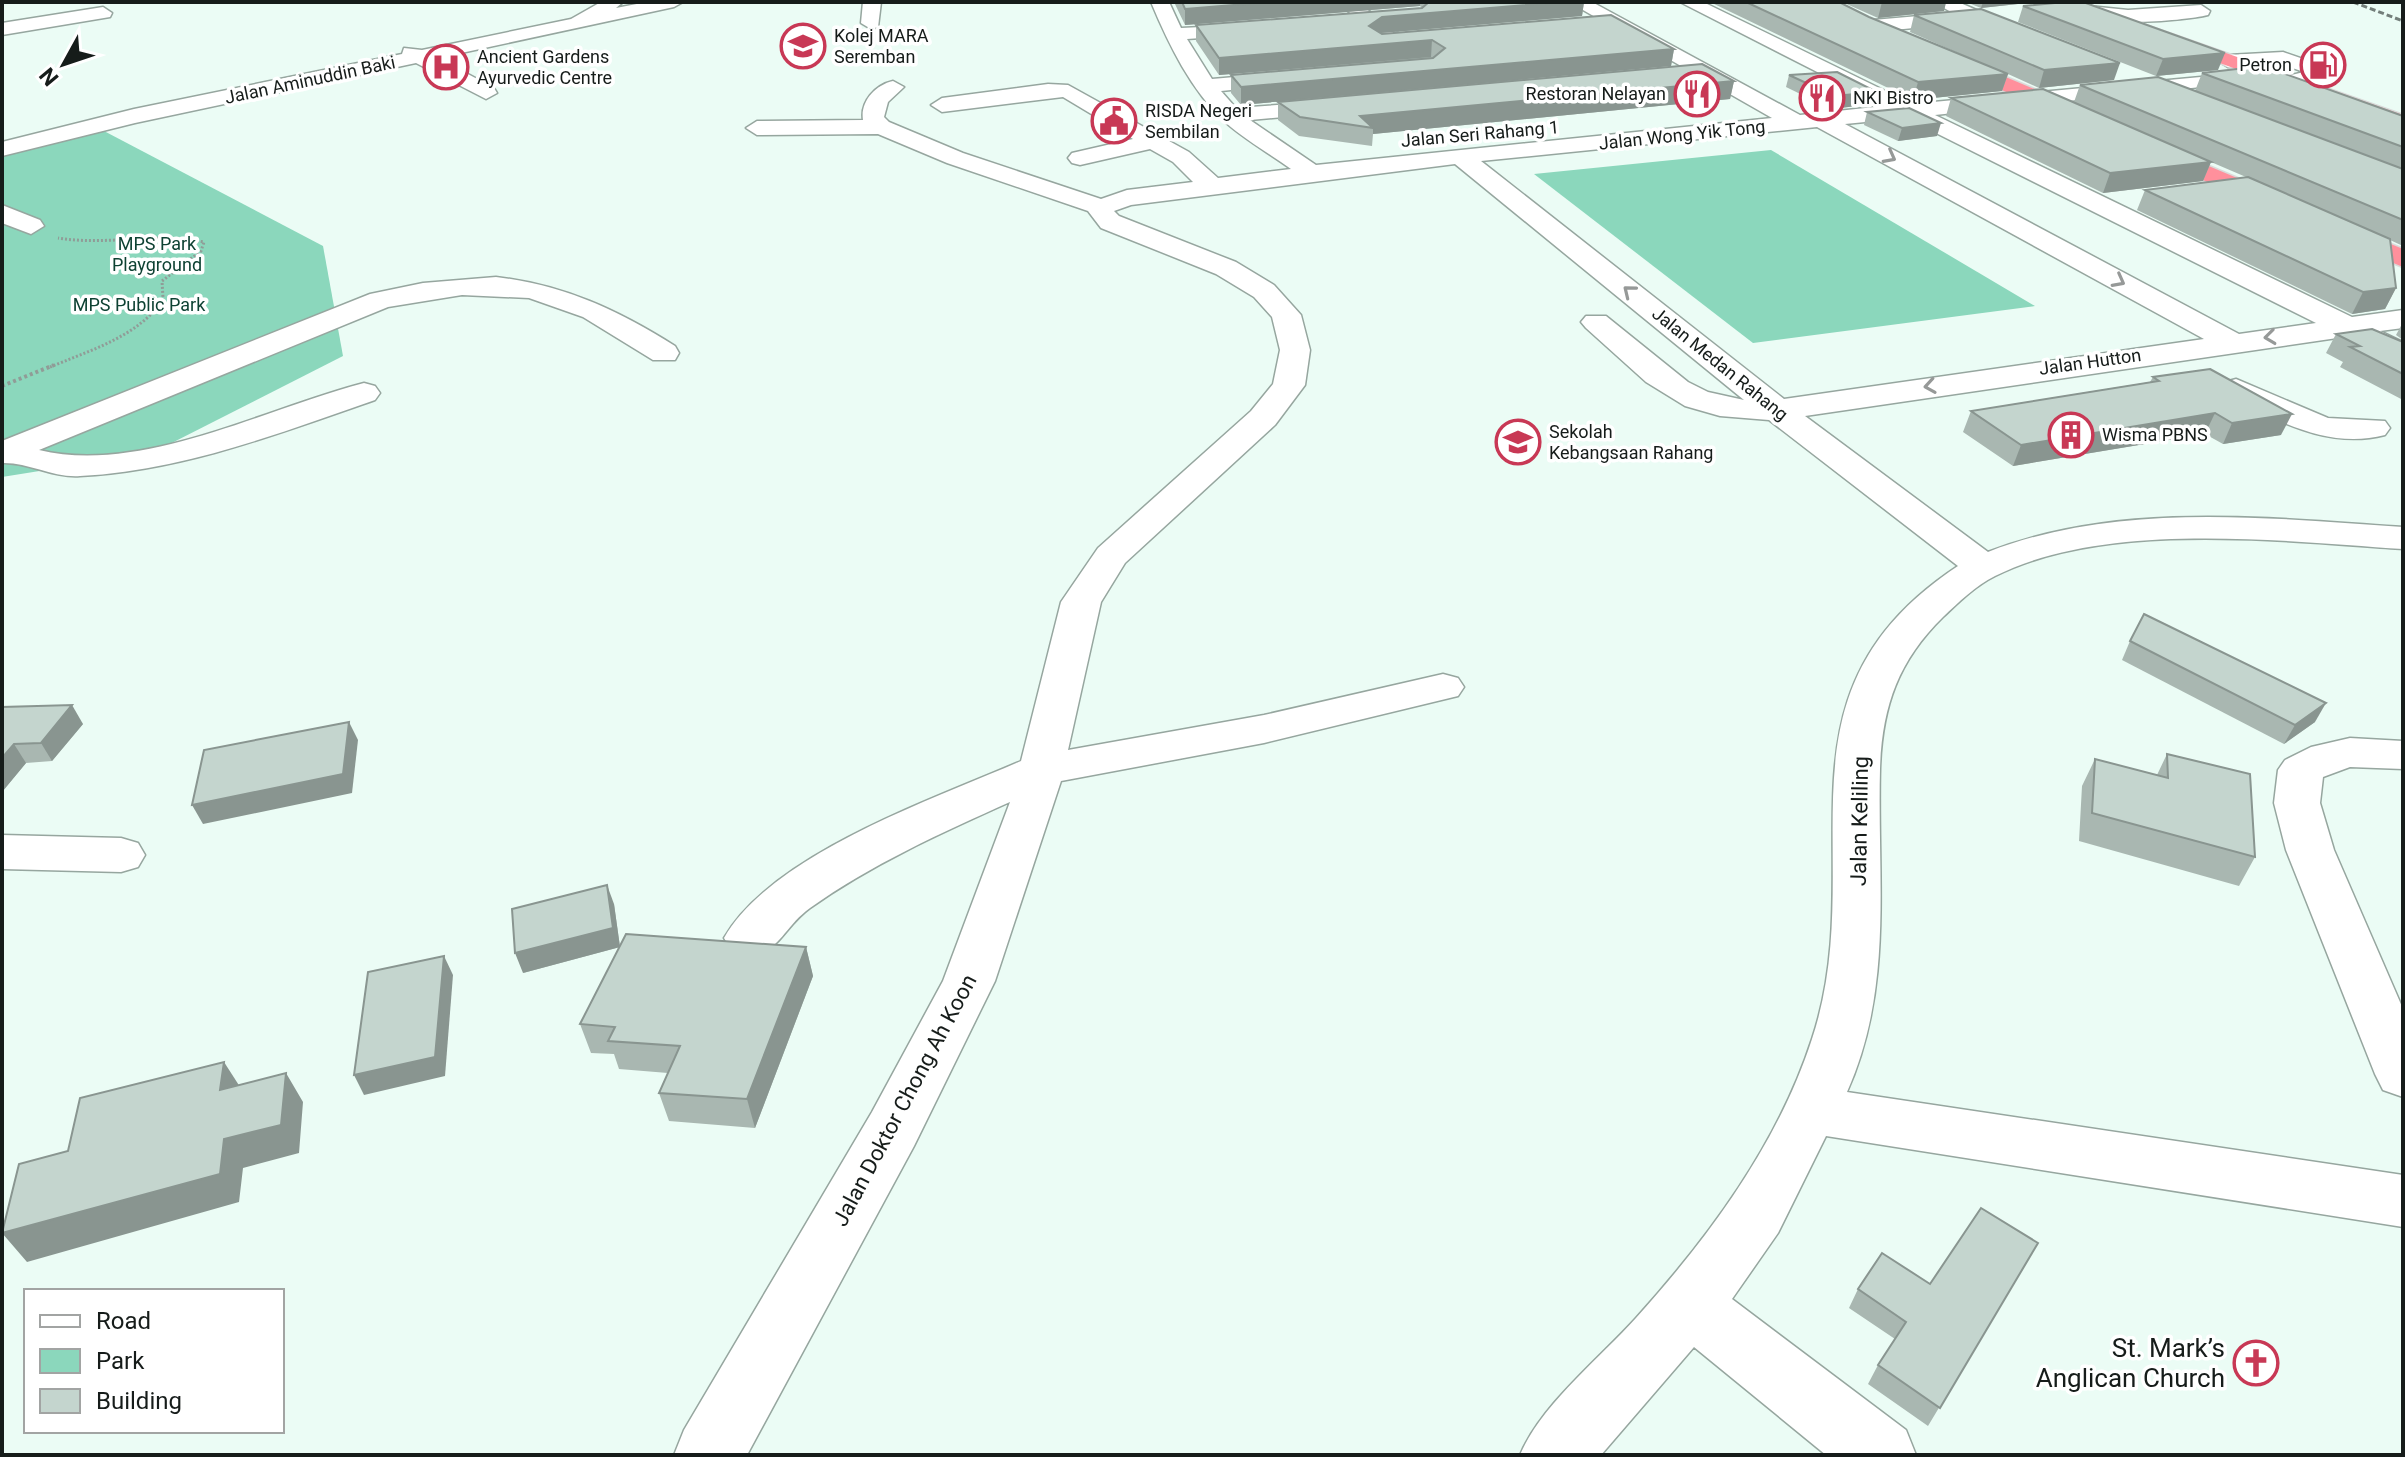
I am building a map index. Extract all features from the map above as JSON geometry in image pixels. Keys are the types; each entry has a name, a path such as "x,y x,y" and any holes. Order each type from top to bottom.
{"highway":[{"path":"2070,8 2403,123"},
{"path":"1866,23 2094,123"},
{"path":"2137,142 2294,211"},
{"path":"2321,223 2403,259"}],"street":[{"name":"Jalan Aminuddin Baki","path":"2,149 134,116 577,23 614,2"},
{"path":"577,23 674,2"},
{"path":"871,23 872,2"},
{"path":"1345,2 1398,41 1442,65 1402,68"},
{"path":"1689,2 2403,354"},
{"path":"1942,2 2037,40"},
{"path":"1573,3 1704,72 1809,122 2223,343 2403,444"},
{"path":"1168,8 1177,34 1198,58 1206,86 1231,115 1287,152 1311,173"},
{"path":"2070,8 2128,16 2201,11"},
{"path":"2,29 103,13"},
{"path":"1866,23 2021,13"},
{"path":"1339,21 1398,17"},
{"path":"1583,25 1614,22"},
{"path":"1177,34 1280,26"},
{"path":"1369,44 1429,38"},
{"path":"1625,49 1657,46"},
{"path":"332,64 395,52 414,52 486,93"},
{"path":"2228,61 2283,58 2328,74 2286,82"},
{"path":"2109,68 2197,103"},
{"path":"1658,76 1704,72"},
{"name":"Jalan Wong Yik Tong","path":"1101,207 1127,198 1311,173 2265,74"},
{"path":"1206,86 1311,77"},
{"path":"881,127 873,118 874,106 879,96 893,87"},
{"path":"942,105 1060,90 1154,141 1195,168 1214,188"},
{"path":"1231,115 1367,103"},
{"path":"1259,113 1291,137 1322,148"},
{"name":"Jalan Seri Rahang 1","path":"1287,152 1700,113 1766,126"},
{"path":"757,128 881,127"},
{"name":"Jalan Doktor Chong Ah Koon","path":"709,1455 893,1129 969,981 1034,800 1081,602 1111,556 1263,418 1289,385 1295,350 1286,315 1264,291 1226,268 1110,222 1101,215 1101,207 955,158 881,127"},
{"path":"1080,158 1154,141"},
{"name":"Jalan Medan Rahang","path":"1460,156 1777,410 1984,567"},
{"path":"2192,193 2239,187"},
{"path":"2098,204 2145,198"},
{"path":"2,213 31,226"},
{"path":"4,452 380,300 419,292 485,285 555,294 612,318 664,353"},
{"name":"Jalan Hutton","path":"1596,322 1680,393 1717,408 1777,410 1973,379 2403,319"},
{"path":"1973,379 2005,393 2181,373 2218,381 2323,428 2341,431 2373,428"},
{"path":"4,452 75,466 166,454 238,436 364,393"},
{"name":"Jalan Keliling","path":"1555,1455 1657,1343 1756,1213 1810,1110 1843,1028 1857,928 1860,733 1867,692 1883,657 1914,622 1984,567 2040,548 2101,536 2178,530 2403,538"},
{"path":"750,938 788,898 826,873 895,835 1041,770 1264,729 1443,687"},
{"path":"2403,755 2373,752 2329,754 2301,770 2297,803 2310,850 2403,1074"},
{"path":"2,852 121,855"},
{"path":"1810,1110 2403,1201"},
{"path":"1688,1303 1881,1455"}],"path":[{"path":"2,386 116,337 160,307 165,292 162,281 204,246 204,242 196,238 89,243 54,237 31,226"}],"green space":[{"name":"MPS Public Park","path":"104,131 323,246 343,356 152,453 2,477 2,156"},
{"path":"1771,150 2035,306 1753,343 1534,174"}],"building":[{"path":"1182,2 1270,2 1185,9"},
{"path":"1429,2 1561,2 1382,17 1369,26 1382,34 1611,15 1674,49 1241,87 1231,75 1433,58 1445,48 1432,40 1219,58 1196,25 1422,8"},
{"path":"1746,2 1839,2 2008,74 1918,82"},
{"path":"2083,2 2225,53 2163,59 2023,6"},
{"path":"1981,9 2120,63 2044,70 1914,15"},
{"path":"1702,64 1734,81 1360,116 1373,128 1300,117 1278,102"},
{"path":"2263,66 2403,116 2403,147 2202,73"},
{"path":"1837,72 1877,92 1834,96 1789,75"},
{"path":"2158,77 2403,169 2403,220 2080,85"},
{"path":"2043,89 2211,162 2110,173 1951,98"},
{"path":"1909,108 1941,123 1902,128 1867,112"},
{"path":"2248,177 2390,239 2396,288 2363,292 2145,190"},
{"path":"2372,329 2403,342 2403,374 2350,347 2360,346 2336,334"},
{"path":"2210,369 2292,414 2232,423 2215,413 2021,445 1971,411 2159,381 2153,377"},
{"path":"2144,614 2326,703 2295,725 2130,641"},
{"path":"72,705 41,743 14,744 2,758 2,707"},
{"path":"349,722 343,774 192,805 204,750"},
{"path":"2167,754 2250,774 2255,857 2092,813 2095,759 2168,778"},
{"path":"607,885 613,928 515,953 512,909"},
{"path":"626,934 806,947 747,1099 659,1093 680,1046 608,1041 615,1027 580,1024"},
{"path":"444,956 435,1057 354,1075 368,972"},
{"path":"224,1062 220,1090 286,1073 281,1125 224,1139 220,1174 2,1233 19,1164 68,1151 80,1098"},
{"path":"1981,1208 2038,1243 1940,1408 1878,1365 1906,1322 1858,1289 1882,1253 1930,1284"}],"railway":[{"path":"2353,2 2403,21"}],"place":[{"name":"Kolej MARA Seremban","path":"803,46"},
{"name":"Petron","path":"2323,65"},
{"name":"Ancient Gardens Ayurvedic Centre","path":"446,67"},
{"name":"Restoran Nelayan","path":"1697,94"},
{"name":"NKI Bistro","path":"1822,98"},
{"name":"RISDA Negeri Sembilan","path":"1114,121"},
{"name":"Wisma PBNS","path":"2071,435"},
{"name":"Sekolah Kebangsaan Rahang","path":"1518,442"},
{"name":"St. Mark’s Anglican Church","path":"2256,1363"}],"park label":[{"name":"MPS Park Playground","path":"157,254"}]}
